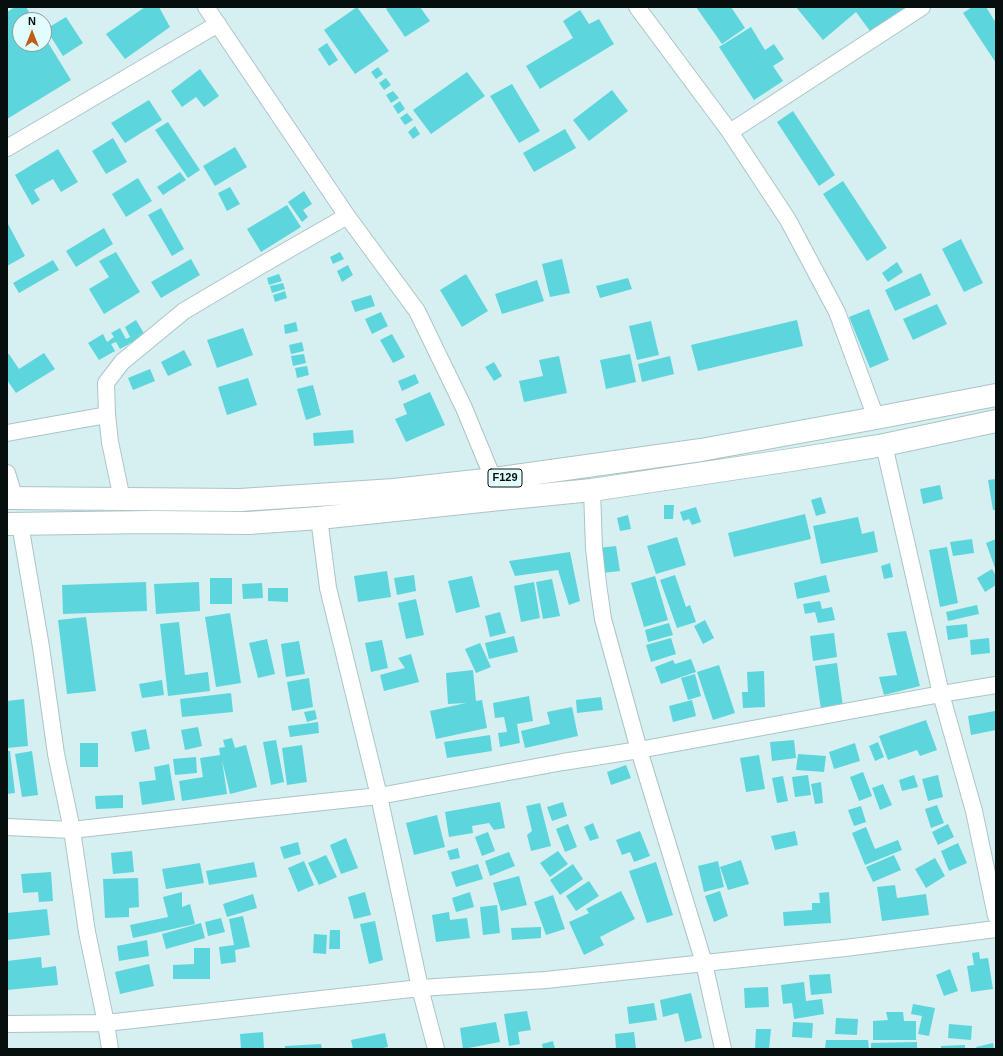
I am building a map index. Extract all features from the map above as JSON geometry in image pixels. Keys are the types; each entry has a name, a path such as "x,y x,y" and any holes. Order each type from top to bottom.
{"main road":[{"name":"F129","path":"13,524 248,522 319,518 497,489 996,395"},
{"name":"F129","path":"11,498 240,500 394,490 592,490 884,445 996,421"}],"street":[{"path":"206,7 347,216 417,311 464,408 497,489"},
{"path":"637,7 730,132 788,220 837,312 876,418"},
{"path":"730,132 922,7"},
{"path":"7,148 218,24"},
{"path":"122,499 110,442 106,383 122,362 184,311 347,216"},
{"path":"7,433 107,415"},
{"path":"884,445 941,694 974,810 996,916"},
{"path":"7,472 11,498"},
{"path":"592,490 594,548 603,620 639,750 704,963 723,1049"},
{"path":"319,518 328,588 380,796 420,988 436,1049"},
{"path":"13,524 41,647 56,754 72,830 87,932 110,1049"},
{"path":"7,828 72,830 380,796 941,694 996,686"},
{"path":"7,1024 106,1023 420,988 546,980 845,948 996,929"}],"building":[{"path":"15,7 26,7 29,12 12,12 12,52 52,52 52,49 71,80 7,119 7,12"},
{"path":"145,7 159,7 170,27 125,59 106,34"},
{"path":"357,7 389,51 355,74 324,30"},
{"path":"389,7 420,7 430,21 405,37 386,9"},
{"path":"696,7 731,7 745,28 722,44"},
{"path":"796,7 908,7 870,31 856,12 823,40"},
{"path":"972,7 986,7 996,23 996,63 963,13"},
{"path":"580,10 589,24 599,19 614,44 540,89 526,66 573,38 563,21"},
{"path":"66,17 83,43 63,56 52,39 52,25"},
{"path":"751,27 765,50 774,44 784,59 773,66 783,81 754,100 719,47"},
{"path":"327,43 338,60 329,66 318,49"},
{"path":"378,67 383,74 376,79 371,72"},
{"path":"200,69 219,96 204,107 196,97 182,107 171,91"},
{"path":"467,72 485,96 431,134 413,110"},
{"path":"386,78 391,85 384,90 379,83"},
{"path":"512,84 540,131 519,143 490,96"},
{"path":"612,90 628,111 589,141 573,120"},
{"path":"393,91 399,98 391,103 386,95"},
{"path":"149,100 162,120 125,143 111,123"},
{"path":"400,101 405,109 398,114 393,106"},
{"path":"793,111 835,175 819,186 777,122"},
{"path":"407,113 413,120 405,125 400,118"},
{"path":"168,122 200,170 188,178 155,130"},
{"path":"415,126 420,134 413,139 408,132"},
{"path":"565,129 576,148 534,172 523,153"},
{"path":"113,138 127,162 106,174 92,151"},
{"path":"235,147 247,167 215,186 203,166"},
{"path":"58,149 78,182 61,192 53,179 34,190 40,200 32,205 15,175"},
{"path":"180,172 186,180 163,195 157,187"},
{"path":"138,178 152,201 126,217 112,194"},
{"path":"843,181 887,248 867,261 823,194"},
{"path":"230,187 240,204 227,211 218,193"},
{"path":"304,191 312,204 303,210 308,217 302,222 288,202"},
{"path":"287,205 301,227 261,252 247,229"},
{"path":"161,208 184,249 172,256 148,215"},
{"path":"7,222 25,256 7,266"},
{"path":"104,228 113,244 76,267 66,251"},
{"path":"961,239 983,283 964,292 942,249"},
{"path":"116,252 140,292 104,314 89,289 109,277 99,261"},
{"path":"340,252 344,259 333,264 330,257"},
{"path":"191,259 200,275 161,298 151,282"},
{"path":"562,259 570,293 550,297 542,264"},
{"path":"53,260 59,270 19,293 13,283"},
{"path":"897,262 903,272 888,282 882,273"},
{"path":"348,265 353,275 342,282 337,271"},
{"path":"921,273 931,295 895,311 885,290"},
{"path":"279,274 282,281 269,285 267,278"},
{"path":"466,274 488,311 462,327 440,290"},
{"path":"628,278 632,289 600,298 596,286"},
{"path":"537,280 544,301 502,314 495,294"},
{"path":"283,283 285,289 272,293 270,286"},
{"path":"285,291 287,298 275,302 273,295"},
{"path":"371,295 375,306 355,312 351,301"},
{"path":"937,304 947,324 913,340 903,319"},
{"path":"869,309 889,360 870,368 849,317"},
{"path":"381,312 388,326 372,334 365,319"},
{"path":"136,320 145,335 120,349 116,342 111,344 115,351 99,360 88,343 103,334 107,342 114,337 111,333 120,328 126,339 130,337 125,327"},
{"path":"797,320 803,346 698,371 691,345"},
{"path":"651,321 659,355 637,360 629,326"},
{"path":"296,322 298,331 285,334 284,325"},
{"path":"243,328 253,355 217,368 207,340"},
{"path":"392,334 405,357 393,363 380,340"},
{"path":"302,342 304,351 291,354 289,345"},
{"path":"184,350 192,365 168,376 161,362"},
{"path":"44,353 55,369 16,393 7,380 7,355 9,354 19,369"},
{"path":"304,354 306,363 293,366 291,356"},
{"path":"630,354 636,382 606,389 600,360"},
{"path":"559,356 567,393 524,402 519,381 543,376 539,360"},
{"path":"670,356 674,374 642,382 638,364"},
{"path":"494,362 502,376 494,381 485,367"},
{"path":"307,366 309,375 297,378 295,368"},
{"path":"150,369 155,381 133,390 128,378"},
{"path":"415,374 419,383 402,391 398,381"},
{"path":"248,378 257,405 227,415 218,387"},
{"path":"313,385 321,415 306,420 297,389"},
{"path":"430,392 445,425 406,442 395,419 407,414 403,404"},
{"path":"353,430 354,443 314,446 313,433"},
{"path":"996,479 996,510 993,510 988,480"},
{"path":"940,485 943,499 923,504 920,489"},
{"path":"821,497 826,513 816,516 811,500"},
{"path":"664,505 674,505 673,519 664,519"},
{"path":"696,507 701,522 692,525 689,519 683,521 680,512"},
{"path":"805,514 811,539 734,557 728,533"},
{"path":"628,515 631,529 620,531 617,518"},
{"path":"858,517 862,534 874,531 878,552 821,564 813,526"},
{"path":"677,537 686,565 656,574 647,546"},
{"path":"972,539 974,553 953,556 950,542"},
{"path":"996,539 996,567 995,568 986,543"},
{"path":"616,546 620,571 602,573 599,548"},
{"path":"947,547 958,603 940,607 929,550"},
{"path":"570,552 580,601 569,605 558,570 515,576 509,561"},
{"path":"890,563 893,577 884,579 881,566"},
{"path":"992,569 996,576 996,585 985,592 977,578"},
{"path":"387,571 391,597 358,602 354,576"},
{"path":"414,575 416,591 397,595 394,578"},
{"path":"675,575 686,607 690,605 696,622 677,628 660,580"},
{"path":"826,575 830,592 797,599 794,583"},
{"path":"472,576 480,607 456,613 448,581"},
{"path":"655,576 668,620 644,627 631,583"},
{"path":"210,578 232,578 232,604 210,604"},
{"path":"552,579 560,616 543,619 536,582"},
{"path":"146,582 147,611 63,614 62,585"},
{"path":"199,582 200,611 156,614 154,584"},
{"path":"534,582 540,618 521,622 514,586"},
{"path":"262,583 263,598 243,599 242,584"},
{"path":"268,588 288,588 288,602 268,601"},
{"path":"416,599 424,635 406,639 398,603"},
{"path":"820,601 822,609 832,607 835,620 818,623 815,612 805,614 803,604"},
{"path":"977,605 979,614 948,621 946,612"},
{"path":"500,612 506,633 490,637 485,616"},
{"path":"230,613 241,683 216,687 205,617"},
{"path":"86,617 96,691 67,694 58,620"},
{"path":"705,620 714,638 703,644 694,626"},
{"path":"179,622 185,675 208,672 210,691 168,696 160,624"},
{"path":"669,623 673,635 648,642 645,630"},
{"path":"967,624 968,637 948,640 946,626"},
{"path":"906,631 920,686 884,695 879,677 897,675 887,633"},
{"path":"834,633 837,657 813,661 810,636"},
{"path":"514,636 518,652 489,659 485,643"},
{"path":"671,638 676,654 651,662 646,645"},
{"path":"989,638 990,653 971,655 970,640"},
{"path":"267,639 275,674 258,678 249,643"},
{"path":"382,640 388,668 371,672 365,643"},
{"path":"299,641 305,674 286,677 281,644"},
{"path":"480,643 491,667 476,673 465,649"},
{"path":"411,654 419,682 384,691 380,675 405,668 398,658"},
{"path":"691,659 696,672 661,684 655,667 673,660 675,664"},
{"path":"837,663 843,707 821,710 815,666"},
{"path":"719,665 735,713 713,720 697,672"},
{"path":"473,670 476,701 482,700 487,728 436,739 430,711 466,703 448,704 446,673"},
{"path":"764,671 765,707 743,708 742,692 748,692 747,672"},
{"path":"695,674 701,696 688,700 681,678"},
{"path":"309,678 313,707 292,711 287,682"},
{"path":"162,680 164,695 142,698 139,684"},
{"path":"231,693 233,712 182,717 180,699"},
{"path":"529,696 533,721 517,724 520,743 500,747 498,733 507,732 504,717 495,718 493,703"},
{"path":"601,697 603,710 577,713 576,700"},
{"path":"24,699 28,746 7,748 7,701"},
{"path":"692,700 696,716 673,722 669,706"},
{"path":"572,707 578,736 525,748 521,731 550,724 547,712"},
{"path":"315,710 317,719 307,722 304,712"},
{"path":"995,711 996,730 971,735 968,716"},
{"path":"926,720 937,750 920,756 917,750 888,760 879,736"},
{"path":"318,722 319,733 290,737 288,726"},
{"path":"198,727 202,746 185,750 181,730"},
{"path":"146,729 150,749 135,752 131,732"},
{"path":"490,735 492,751 447,758 444,742"},
{"path":"232,738 235,748 246,745 257,787 230,794 222,760 227,794 182,801 179,781 203,777 200,758 220,755 219,748 225,747 223,740"},
{"path":"276,740 284,782 271,785 263,742"},
{"path":"794,740 796,758 772,761 770,742"},
{"path":"878,742 884,757 875,761 869,746"},
{"path":"80,743 98,743 98,767 80,767"},
{"path":"855,743 860,761 834,769 829,752"},
{"path":"302,745 307,782 287,785 282,748"},
{"path":"7,751 10,751 15,793 7,794"},
{"path":"32,751 38,795 22,797 15,754"},
{"path":"798,754 826,756 824,772 796,770"},
{"path":"759,755 765,789 746,792 740,758"},
{"path":"196,757 197,773 175,775 173,759"},
{"path":"169,764 175,800 142,805 139,782 156,780 154,767"},
{"path":"626,765 631,778 611,785 607,772"},
{"path":"863,772 872,796 859,801 850,777"},
{"path":"808,775 811,795 795,797 792,777"},
{"path":"914,775 918,787 902,791 899,780"},
{"path":"938,775 943,797 928,801 922,779"},
{"path":"783,776 788,801 777,803 772,778"},
{"path":"821,782 823,803 815,804 811,784"},
{"path":"883,784 892,805 880,810 872,788"},
{"path":"123,795 123,808 96,809 95,796"},
{"path":"500,802 505,828 494,830 489,823 472,826 473,833 449,837 445,812"},
{"path":"563,802 567,816 552,821 547,807"},
{"path":"540,803 551,846 531,851 527,835 532,831 526,806"},
{"path":"937,805 944,823 931,828 925,809"},
{"path":"861,806 866,822 854,826 848,810"},
{"path":"437,815 445,847 414,855 406,823"},
{"path":"593,823 599,838 590,841 584,827"},
{"path":"568,824 577,847 565,852 556,829"},
{"path":"948,824 954,837 938,845 932,832"},
{"path":"866,827 875,849 898,840 902,850 865,865 852,833"},
{"path":"640,831 650,856 634,862 630,852 622,855 616,840"},
{"path":"795,831 798,845 775,850 771,836"},
{"path":"488,832 495,851 482,856 475,837"},
{"path":"346,838 358,868 341,874 330,845"},
{"path":"298,842 301,854 284,859 280,847"},
{"path":"958,843 967,863 949,871 941,851"},
{"path":"458,848 460,858 450,860 447,851"},
{"path":"132,851 134,872 113,874 111,853"},
{"path":"558,851 568,864 550,877 540,863"},
{"path":"509,852 515,866 490,876 485,861"},
{"path":"326,855 337,877 319,885 308,863"},
{"path":"894,855 901,870 873,882 866,867"},
{"path":"935,858 945,876 926,888 915,869"},
{"path":"741,860 749,884 728,890 720,867"},
{"path":"304,861 314,885 298,892 288,868"},
{"path":"718,861 724,887 704,892 698,866"},
{"path":"254,862 257,877 209,885 206,871"},
{"path":"656,862 673,915 647,923 629,871"},
{"path":"200,863 204,883 166,889 162,869"},
{"path":"478,864 483,879 456,887 451,872"},
{"path":"573,864 583,879 560,895 550,880"},
{"path":"51,872 53,901 39,902 38,892 23,893 21,874"},
{"path":"519,876 527,905 501,911 493,883"},
{"path":"138,878 139,907 129,908 129,917 105,918 103,879"},
{"path":"589,881 599,896 576,911 566,896"},
{"path":"895,885 897,898 926,894 929,915 882,921 877,887"},
{"path":"621,891 635,919 600,937 604,945 584,955 569,922 589,913 586,909"},
{"path":"720,891 728,916 714,922 705,896"},
{"path":"182,892 182,907 190,904 195,924 133,938 130,925 168,917 163,897"},
{"path":"365,892 371,915 354,919 348,897"},
{"path":"470,892 474,907 456,912 452,898"},
{"path":"829,892 831,923 784,926 783,912 812,910 812,903 820,903 819,893"},
{"path":"253,894 257,908 227,917 223,904"},
{"path":"553,895 565,929 546,935 534,902"},
{"path":"497,905 500,933 483,935 480,907"},
{"path":"47,909 50,935 7,940 7,913"},
{"path":"449,912 450,920 467,918 470,938 436,942 432,915"},
{"path":"243,916 250,947 235,950 236,962 221,964 219,947 234,945 229,919"},
{"path":"221,918 225,932 208,936 205,922"},
{"path":"375,921 383,960 369,964 360,924"},
{"path":"201,923 205,938 166,949 162,934"},
{"path":"541,927 541,938 512,940 511,928"},
{"path":"330,930 340,930 340,949 329,949"},
{"path":"314,934 327,935 326,954 313,953"},
{"path":"147,940 149,956 119,961 117,946"},
{"path":"194,948 210,948 210,979 173,979 173,965 194,964"},
{"path":"979,952 980,959 988,958 993,989 971,992 967,966 974,965 972,953"},
{"path":"41,957 42,968 56,966 58,985 7,990 7,961"},
{"path":"149,964 154,986 120,994 115,972"},
{"path":"950,969 958,991 944,996 936,975"},
{"path":"830,974 832,993 811,995 809,975"},
{"path":"804,982 806,1001 822,999 824,1014 794,1019 792,1003 783,1004 781,985"},
{"path":"768,987 769,1007 745,1008 744,988"},
{"path":"691,993 702,1038 685,1042 678,1013 663,1017 660,1000"},
{"path":"654,1003 657,1020 629,1024 627,1007"},
{"path":"913,1004 935,1008 929,1036 918,1034 922,1016 911,1014"},
{"path":"527,1011 531,1030 518,1032 520,1044 509,1046 504,1014"},
{"path":"886,1012 903,1012 904,1021 916,1021 916,1040 873,1040 873,1021 888,1020"},
{"path":"836,1018 858,1019 857,1035 835,1034"},
{"path":"496,1022 500,1042 463,1049 460,1028"},
{"path":"793,1022 813,1023 812,1038 792,1037"},
{"path":"949,1024 972,1026 971,1040 948,1038"},
{"path":"756,1029 771,1029 769,1049 755,1049"},
{"path":"263,1032 264,1049 241,1049 240,1034"},
{"path":"634,1032 636,1049 616,1049 615,1034"},
{"path":"385,1033 388,1047 378,1049 353,1049 351,1040"},
{"path":"826,1040 868,1040 869,1049 825,1049"},
{"path":"553,1041 555,1049 543,1049 542,1044"},
{"path":"917,1042 917,1049 871,1049 871,1043"},
{"path":"993,1043 994,1049 977,1049 976,1047"},
{"path":"321,1044 322,1049 285,1049 285,1046"},
{"path":"965,1045 965,1049 941,1049 941,1046"}]}
